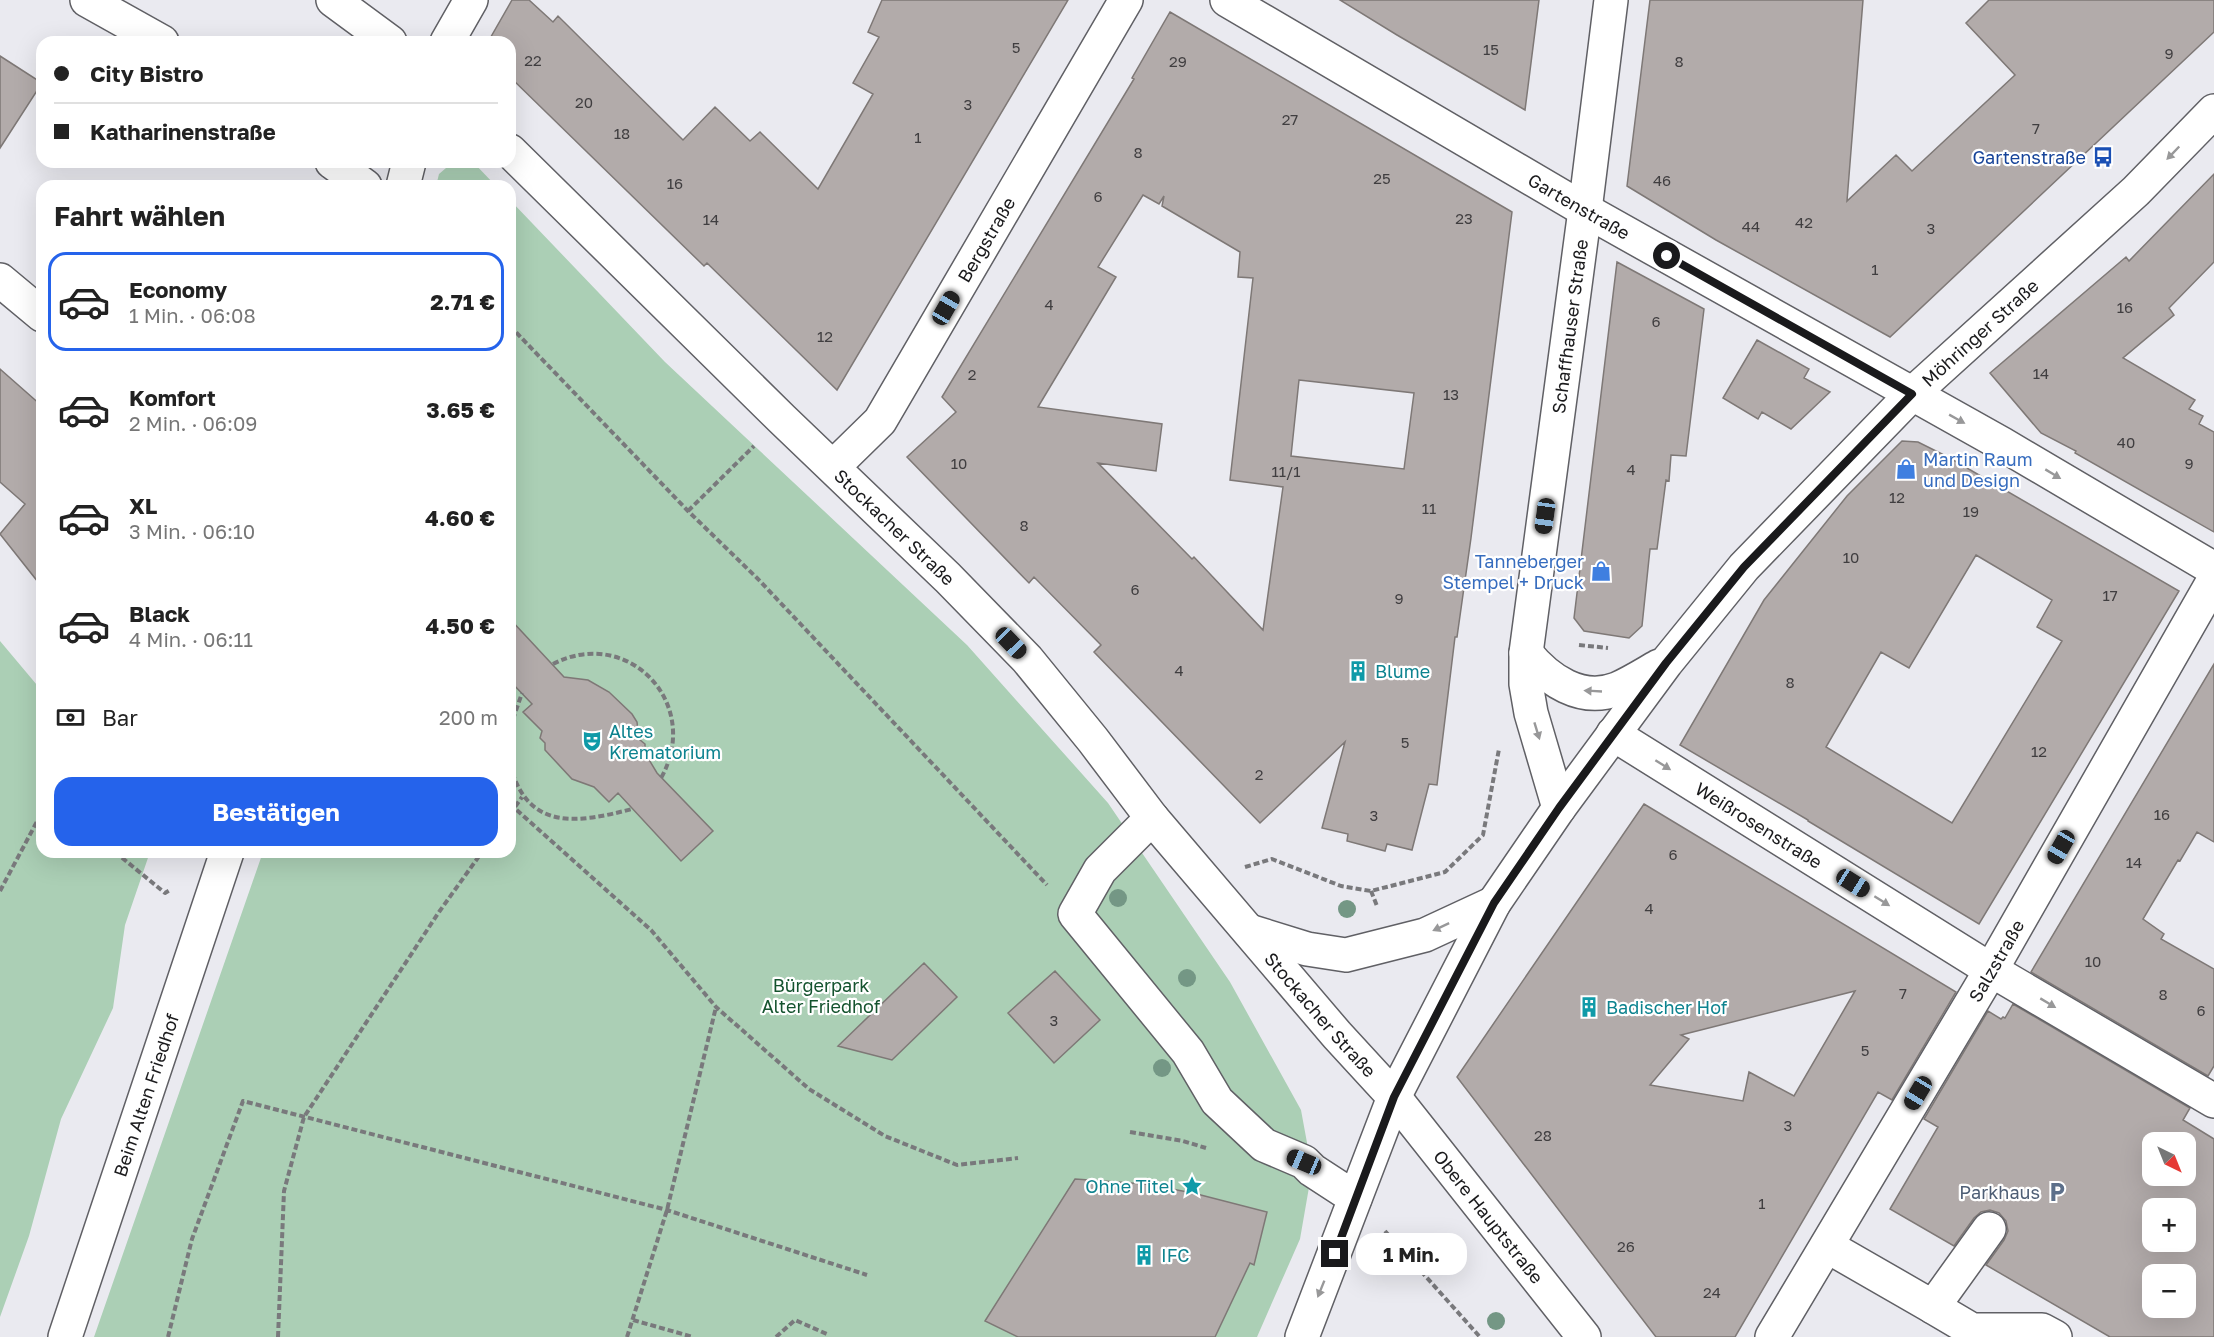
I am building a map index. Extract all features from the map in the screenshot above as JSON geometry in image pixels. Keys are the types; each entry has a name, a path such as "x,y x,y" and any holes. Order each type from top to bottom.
{"street":[{"path":"87,0 151,36"},
{"path":"333,0 382,36"},
{"path":"450,36 471,0"},
{"name":"Bergstraße","path":"833,467 880,421 1126,0"},
{"name":"Gartenstraße","path":"1227,0 1586,210 2002,444 2214,569"},
{"name":"Schaffhauser Straße","path":"1559,808 1531,713 1526,684 1526,653 1586,210 1611,0"},
{"name":"Möhringer Straße","path":"1302,1337 1394,1097 1494,903 1613,734 1666,663 1744,567 1912,394 2136,191 2214,111"},
{"name":"Stockacher Straße","path":"516,157 948,578 1027,659 1093,740 1152,818 1337,1035 1394,1097"},
{"path":"340,168 357,180"},
{"path":"0,280 36,310"},
{"name":"Salzstraße","path":"1772,1337 1991,970 2214,580"},
{"path":"1526,653 1540,670 1555,682 1574,689 1599,693 1616,689 1666,663"},
{"name":"Weißrosenstraße","path":"1613,734 1991,970 2214,1101"},
{"path":"1152,818 1100,870 1075,914 1188,1052 1217,1101 1264,1145 1304,1162 1312,1170 1355,1198"},
{"name":"Beim Alten Friedhof","path":"65,1337 225,858"},
{"name":"Stockacher Straße","path":"1249,931 1307,949 1346,955 1425,935 1494,903"},
{"name":"Obere Hauptstraße","path":"1394,1097 1584,1337"},
{"path":"1933,1306 1989,1229"},
{"path":"1827,1246 1972,1330 2042,1330 2055,1337"}],"path":[{"path":"516,332 688,511 758,579 1075,914"},
{"path":"688,511 782,418"},
{"path":"1526,653 1564,644 1609,648"},
{"path":"553,664 565,658 591,653 617,657 641,669 660,688 672,713 674,740 667,767 661,778"},
{"path":"516,710 522,693"},
{"path":"1204,879 1272,859 1341,886 1371,891 1444,872 1483,835 1500,746"},
{"path":"516,780 522,797 546,815 580,820 632,809"},
{"path":"516,805 522,797"},
{"path":"516,810 651,930 716,1007 809,1089 885,1136 957,1165 1018,1158"},
{"path":"0,891 36,823"},
{"path":"122,858 165,893 175,888"},
{"path":"278,1337 284,1191 304,1117 439,912 479,858"},
{"path":"627,1337 667,1210 716,1007"},
{"path":"168,1337 192,1239 243,1101 667,1210 867,1275"},
{"path":"1355,1198 1480,1337"},
{"path":"633,1320 693,1337"},
{"path":"776,1337 795,1320 829,1335"}],"green space":[{"path":"446,168 479,168 490,180 438,180 439,174"},
{"name":"Bürgerpark Alter Friedhof","path":"516,206 665,362 967,645 1108,803 1230,982 1301,1110 1312,1170 1300,1239 1257,1337 94,1337 261,858 516,858"},
{"path":"0,641 36,684 36,858 148,858 125,925 113,1008 61,1119 29,1236 0,1317"}],"building":[{"path":"512,0 529,0 553,22 558,16 683,140 715,107 750,141 760,132 818,189 873,94 853,83 879,37 868,32 882,0 1068,0 837,390 707,263 704,266 516,83 516,36 491,36"},
{"path":"1340,0 1539,0 1525,110 1397,35"},
{"path":"1650,0 1863,0 1847,201 1896,155 1912,171 2015,75 1966,23 1989,0 2214,0 2214,32 1890,337 1716,240 1627,186"},
{"path":"1170,12 1512,212 1437,785 1429,784 1412,850 1387,844 1385,851 1347,841 1348,834 1322,828 1345,742 1260,823 1094,652 1101,645 1034,577 1029,583 907,457 956,412 942,397 1134,79 1132,78","holes":["1143,195 1159,204 1164,196 1162,206 1240,252 1238,277 1253,278 1230,480 1283,487 1263,630 1194,557 1192,559 1098,463 1156,471 1162,424 1038,407 1116,277 1098,267","1299,380 1414,393 1404,469 1291,456"]},
{"path":"0,56 36,79 36,92 0,148"},
{"path":"2214,174 2214,262 2169,308 2174,315 2123,358 2195,400 2189,409 2203,416 2199,424 2214,432 2214,532 2041,433 1990,373 2126,257 2129,261"},
{"path":"1617,262 1704,309 1686,456 1671,455 1669,481 1666,480 1657,549 1650,549 1642,626 1629,638 1584,631 1574,618"},
{"path":"1757,340 1809,369 1804,378 1830,392 1791,429 1762,412 1758,419 1723,398"},
{"path":"0,369 36,401 36,579 0,534 25,504 0,482"},
{"path":"1902,441 1918,442 1948,457 2179,591 1979,924 1680,745 1764,600 1847,496","holes":["1976,555 2052,600 2037,627 2062,641 1952,823 1826,747 1881,652 1909,668"]},
{"name":"Altes Krematorium","path":"516,625 564,677 588,680 609,692 632,714 637,722 639,739 645,744 645,753 657,773 713,831 681,861 618,793 609,802 594,787 572,779 545,750 545,743 540,738 542,731 523,712 532,704 516,687"},
{"path":"2214,664 2214,842 2197,832 2143,919 2164,934 2161,939 2214,969 2214,1066 2208,1076 2031,972"},
{"path":"1644,804 1956,992 1892,1100 1878,1092 1735,1337 1656,1337 1457,1077","holes":["1855,991 1794,1096 1749,1072 1743,1101 1650,1085 1689,1039 1681,1035"]},
{"path":"924,963 957,997 892,1060 838,1046"},
{"path":"1055,971 1100,1020 1054,1063 1008,1013"},
{"name":"Parkhaus","path":"2013,1004 2190,1108 2183,1120 2214,1139 2214,1337 2110,1337 1986,1265 2008,1231 2006,1221 1999,1213 1990,1210 1981,1212 1954,1246 1890,1209 1938,1127 1924,1119 1988,1011 2001,1019 2005,1018"},
{"name":"IFC","path":"1075,1179 1145,1184 1193,1193 1267,1212 1254,1265 1250,1263 1215,1337 1018,1337 985,1321"}],"place":[{"name":"Gartenstraße","path":"2103,157"},
{"name":"Martin Raum und Design","path":"1906,469"},
{"name":"Tanneberger Stempel + Druck","path":"1601,571"},
{"name":"Blume","path":"1358,671"},
{"name":"Altes Krematorium","path":"592,741"},
{"name":"Badischer Hof","path":"1589,1007"},
{"name":"Ohne Titel","path":"1192,1186"},
{"name":"Parkhaus","path":"2057,1192"},
{"name":"IFC","path":"1144,1255"}],"route":[{"path":"1335,1254 1394,1097 1494,903 1613,734 1666,663 1744,567 1912,394 1667,256"}]}
